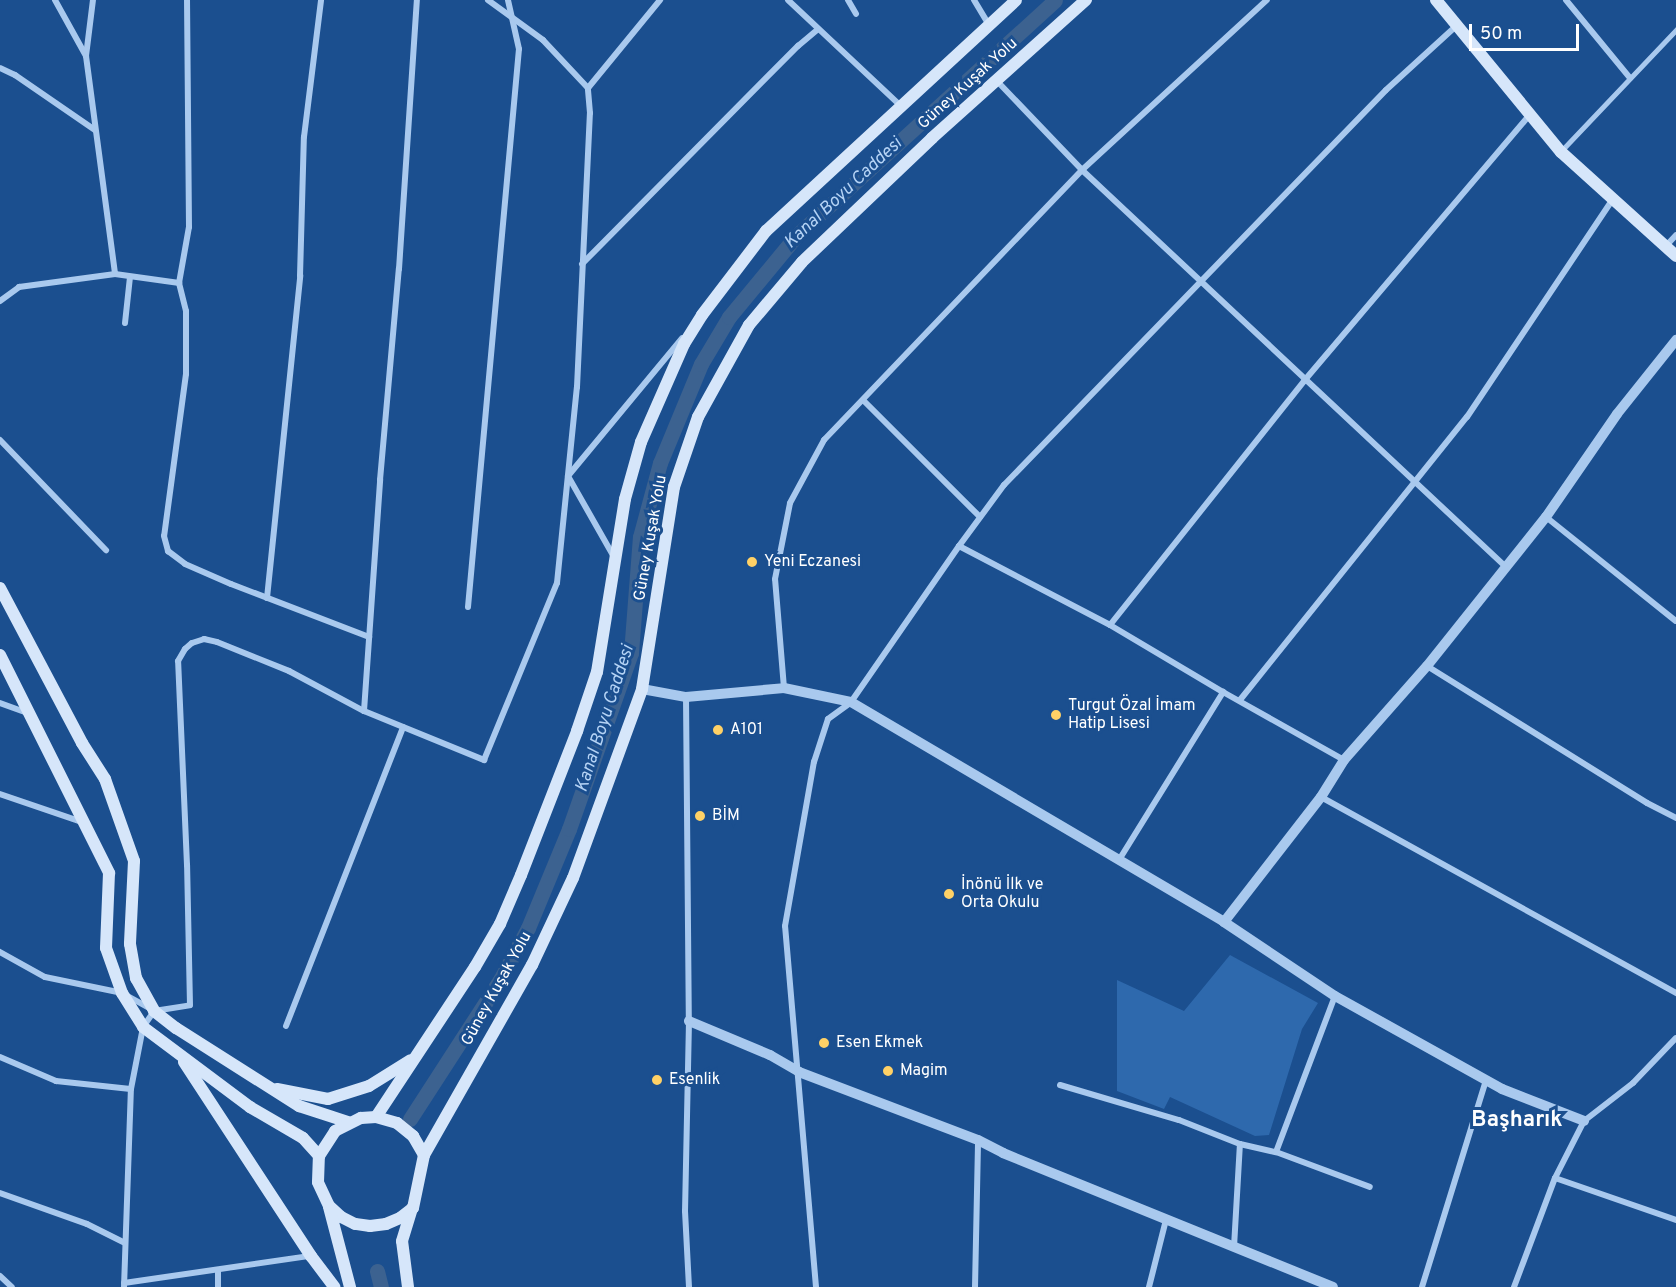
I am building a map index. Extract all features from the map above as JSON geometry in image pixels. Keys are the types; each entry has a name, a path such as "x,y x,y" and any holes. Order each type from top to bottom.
{"main road":[{"name":"Güney Kuşak Yolu","path":"376,1117 476,967 500,924 521,875 578,731 597,672 625,499 641,442 684,344 702,315 766,231 1016,0"},
{"name":"Güney Kuşak Yolu","path":"424,1155 532,965 573,878 642,689 674,487 698,417 749,326 802,262 996,80 1086,0"},
{"path":"1436,0 1529,116 1561,152 1676,256"},
{"path":"0,588 82,742 105,779 134,861 130,944 135,978 154,1011 299,1106 348,1122"},
{"path":"0,655 109,873 106,948 122,993 143,1027 250,1107 303,1138 319,1156"},
{"path":"180,1056 311,1256 334,1287"},
{"path":"269,1087 327,1099 369,1086 418,1056"},
{"path":"350,1287 329,1206 318,1182 319,1156 325,1143 335,1131 348,1122 376,1117 397,1123 413,1136 424,1155 402,1241 408,1287"},
{"path":"329,1206 348,1220 370,1226 386,1224 400,1218 412,1208"}],"street":[{"path":"55,0 86,56"},
{"path":"93,0 86,56 115,274"},
{"path":"187,0 189,227 179,282 186,311 186,374 164,536 168,551 185,564 369,637"},
{"path":"267,598 300,276 304,137 321,0"},
{"path":"364,711 388,378 399,269 417,0"},
{"path":"0,952 45,977 122,993 154,1011 190,1005 187,865 178,661 185,649 192,643 204,639 217,642 289,671 364,711 484,760 557,583 577,387 590,113 588,88 543,40 488,0"},
{"path":"468,607 519,49 508,0"},
{"path":"588,88 661,0"},
{"path":"788,0 901,107"},
{"path":"848,0 856,14"},
{"path":"974,0 989,25"},
{"path":"784,688 775,579 790,503 824,440 864,401 1082,170 1267,0"},
{"path":"1566,0 1630,78"},
{"path":"816,1287 785,926 814,762 828,719 851,702 1004,485 1386,90 1457,25"},
{"path":"582,264 798,46 818,29"},
{"path":"0,68 15,75 95,129"},
{"path":"996,80 1082,170 1304,381 1506,567"},
{"path":"1110,626 1304,381 1529,116"},
{"path":"1240,700 1467,417 1613,199"},
{"path":"1665,246 1676,235"},
{"path":"0,301 19,287 115,274 179,282"},
{"path":"125,323 130,277"},
{"path":"568,476 702,315"},
{"path":"1224,922 1320,797 1344,760 1428,666 1546,518 1617,414 1676,339"},
{"path":"864,401 980,517"},
{"path":"0,440 106,550"},
{"path":"568,476 615,560"},
{"path":"1546,518 1676,621"},
{"path":"959,546 1110,626 1223,693 1240,700 1344,760"},
{"path":"1428,666 1676,818"},
{"path":"642,689 686,697 784,688 851,702 1224,922 1335,996 1486,1080 1584,1121"},
{"path":"1119,860 1223,693"},
{"path":"686,697 689,1021 685,1211 689,1287"},
{"path":"0,703 29,713"},
{"path":"286,1026 403,727"},
{"path":"0,794 83,822"},
{"path":"1320,797 1676,993"},
{"path":"1276,1152 1335,996"},
{"path":"154,1011 143,1027 131,1089 124,1285 311,1256"},
{"path":"689,1021 770,1055 799,1072 978,1140 1321,1285 1333,1287"},
{"path":"1514,1287 1555,1178 1584,1121 1633,1083 1676,1038"},
{"path":"0,1057 56,1081 131,1089"},
{"path":"1422,1287 1486,1080"},
{"path":"1060,1085 1179,1120 1240,1144 1276,1152 1370,1187"},
{"path":"975,1287 978,1140"},
{"path":"1234,1247 1240,1144"},
{"path":"1555,1178 1676,1220"},
{"path":"0,1193 87,1224 126,1243"},
{"path":"1149,1287 1166,1220"},
{"path":"218,1270 218,1287"},
{"path":"0,1276 12,1287"}],"lane":[{"path":"1561,152 1676,30"}],"shaded area":[{"path":"1230,955 1318,1003 1302,1029 1269,1135 1255,1136 1170,1097 1164,1109 1117,1091 1117,980 1184,1011"}],"waterway":[{"name":"Kanal Boyu Caddesi","path":"410,1119 500,980 528,928 569,829 631,653 640,537 660,463 701,364 729,317 796,236 1055,0"},
{"name":"Kanal Boyu Caddesi","path":"377,1271 381,1287"}],"place":[{"name":"Yeni Eczanesi","path":"752,562"},
{"name":"Turgut Özal İmam Hatip Lisesi","path":"1056,715"},
{"name":"A101","path":"718,730"},
{"name":"BİM","path":"700,816"},
{"name":"İnönü İlk ve Orta Okulu","path":"949,894"},
{"name":"Esen Ekmek","path":"824,1043"},
{"name":"Magim","path":"888,1071"},
{"name":"Esenlik","path":"657,1080"}],"district":[{"name":"Başharık","path":"1517,1121"}]}
